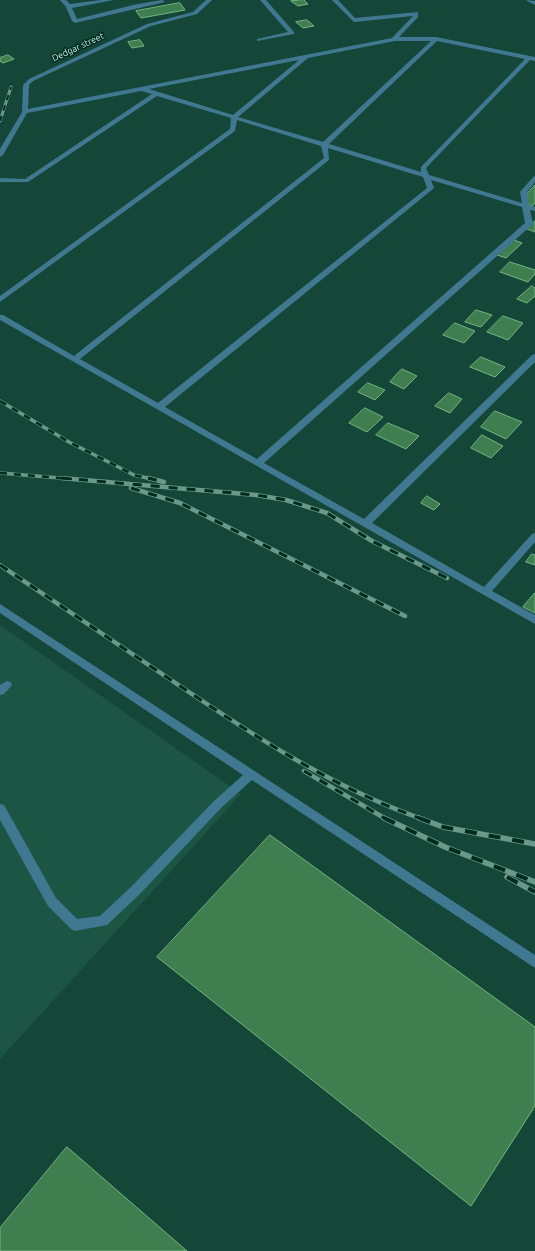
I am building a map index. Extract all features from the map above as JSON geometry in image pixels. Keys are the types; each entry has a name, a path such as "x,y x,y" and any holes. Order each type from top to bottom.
{"street":[{"path":"63,0 69,6 75,21 133,7 162,2"},
{"path":"69,6 82,6 111,0"},
{"path":"128,0 133,7"},
{"name":"Dedgar street","path":"0,155 25,112 26,85 31,80 149,24 195,14 209,0"},
{"path":"260,40 292,33 263,0"},
{"path":"335,0 354,20 416,13 416,16 395,38 395,40"},
{"path":"528,0 535,3"},
{"path":"25,112 395,40 436,39 532,59"},
{"path":"324,144 436,39"},
{"path":"0,300 233,130 234,117 307,57"},
{"path":"159,407 431,188 423,168 532,59"},
{"path":"140,89 535,209"},
{"path":"0,180 26,180 156,94"},
{"path":"74,359 327,159 324,144"},
{"path":"258,463 529,224 524,205 523,192 535,178"},
{"path":"0,317 535,620"},
{"path":"365,524 535,357"},
{"path":"485,592 535,536"},
{"path":"0,608 535,962"},
{"path":"0,809 52,902 75,925 103,922 152,875 218,804 251,774"}],"shaded area":[{"path":"0,625 241,794 0,1059"}],"building":[{"path":"304,0 308,4 298,6 291,1"},
{"path":"180,3 185,10 141,18 136,11"},
{"path":"307,20 314,26 303,28 296,22"},
{"path":"140,40 144,46 132,48 128,42"},
{"path":"8,55 14,59 3,63 0,61 0,58"},
{"path":"535,185 535,203 532,206 527,204 527,194"},
{"path":"535,221 535,232 527,229"},
{"path":"514,240 522,243 506,258 497,255"},
{"path":"510,262 535,270 535,274 528,282 500,272"},
{"path":"532,286 535,288 535,296 527,303 517,299"},
{"path":"476,310 492,315 481,327 465,322"},
{"path":"503,316 523,323 508,340 487,332"},
{"path":"455,323 475,331 464,343 443,335"},
{"path":"481,357 505,367 495,377 470,367"},
{"path":"402,369 417,376 404,389 390,382"},
{"path":"368,383 385,390 375,400 358,392"},
{"path":"449,393 462,399 450,413 435,406"},
{"path":"365,408 383,417 367,432 349,423"},
{"path":"495,411 522,422 506,439 481,427"},
{"path":"388,423 419,436 406,449 376,435"},
{"path":"482,435 503,446 491,458 471,448"},
{"path":"427,496 440,504 434,510 421,503"},
{"path":"532,554 535,555 535,565 526,562"},
{"path":"535,593 535,613 523,607"},
{"path":"270,835 535,1027 535,1106 471,1206 157,957"},
{"path":"67,1147 187,1251 0,1251 0,1228"}],"railway":[{"path":"0,121 11,87"},
{"path":"0,401 69,442 134,475 152,479"},
{"path":"0,473 72,479"},
{"path":"61,478 256,495 286,500 327,513 372,541 447,578"},
{"path":"148,478 152,479"},
{"path":"152,479 164,482"},
{"path":"131,488 180,503 405,616"},
{"path":"0,565 231,720 292,758 356,791 388,806 422,819"},
{"path":"304,771 386,819"},
{"path":"419,818 443,827 535,844"},
{"path":"386,819 445,847 535,882"},
{"path":"507,877 535,892"}]}
